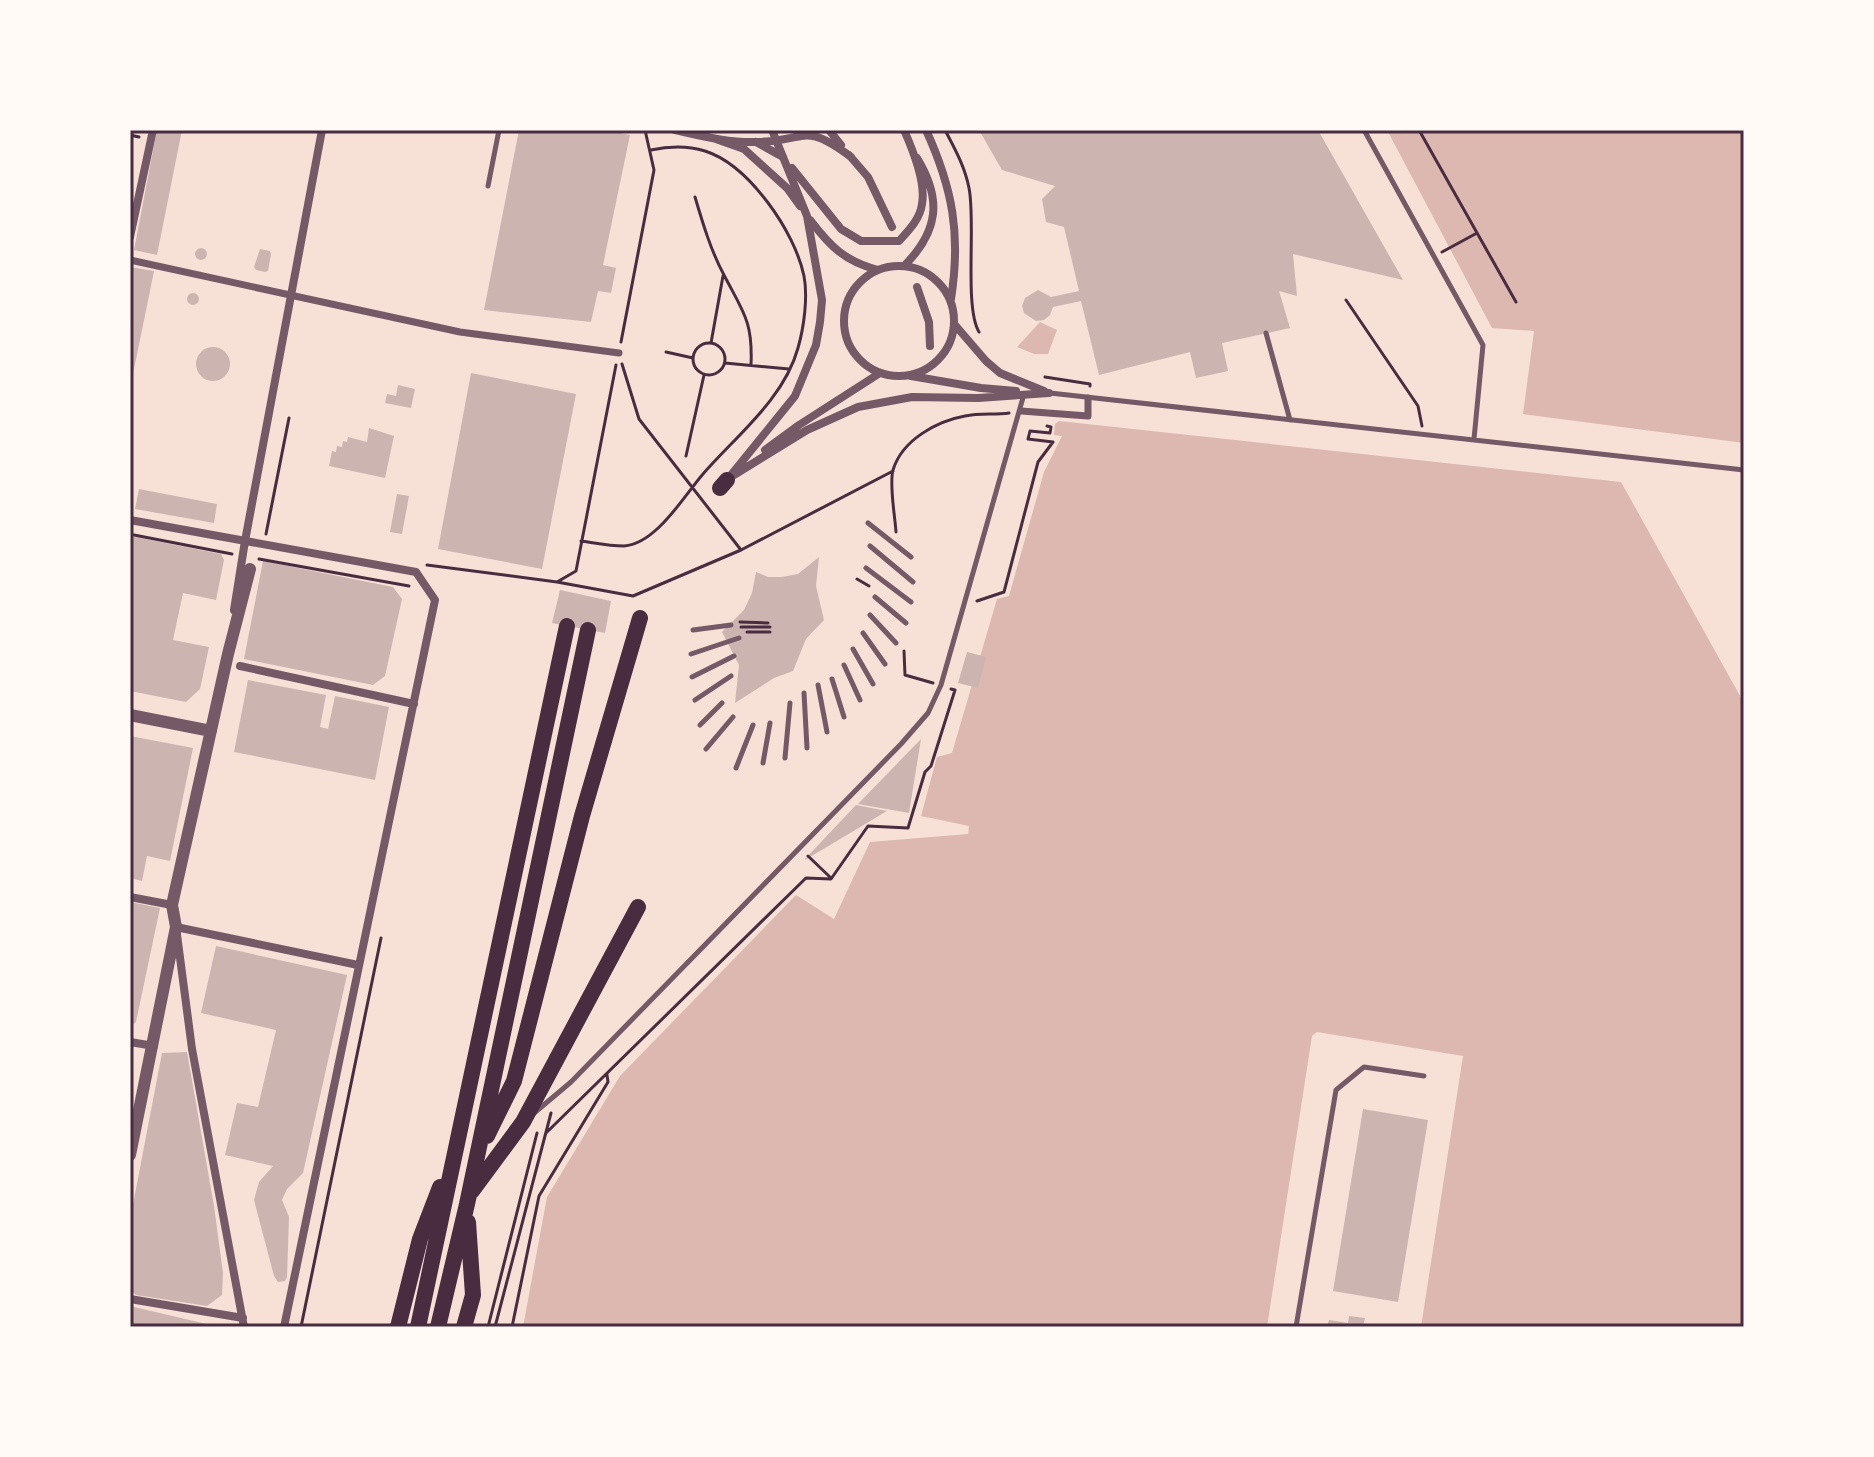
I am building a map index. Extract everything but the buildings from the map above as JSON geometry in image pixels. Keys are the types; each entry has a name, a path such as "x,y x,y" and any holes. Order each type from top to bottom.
{"highway":[{"path":"476,1159 514,1081 582,816 640,618"},
{"path":"418,1327 567,626"},
{"path":"438,1327 468,1200 588,630"},
{"path":"464,1327 473,1295 468,1200 523,1122 638,907"},
{"path":"398,1327 420,1239 457,1145"}],"street":[{"path":"130,237 153,130"},
{"path":"227,659 242,556 322,130"},
{"path":"675,130 756,142 815,135 827,139 851,157"},
{"path":"723,484 795,396 816,345 822,300 807,216 772,130"},
{"path":"829,130 868,177 892,227"},
{"path":"904,130 930,179 934,201 926,240 904,266"},
{"path":"910,376 927,369 941,358 951,343 955,325 951,300 955,272 954,218 948,183 926,130"},
{"path":"713,138 744,149 787,188 830,246 858,265 878,270 904,266 919,269 943,287 951,300"},
{"path":"756,142 784,159 841,229 861,241 899,241 914,224 923,202 915,154"},
{"path":"130,260 460,332 619,353"},
{"path":"878,270 853,291 846,306 844,322 847,338 854,353 865,365 895,376 981,388 1049,393"},
{"path":"917,287 929,322 930,346"},
{"path":"955,325 1000,373 1049,393"},
{"path":"723,484 799,425 880,373"},
{"path":"723,484 807,430 858,407 912,397 978,398 1049,393"},
{"path":"1020,415 1088,416 1088,398"},
{"path":"130,520 416,572 435,600 284,1327"},
{"path":"130,1299 243,1323 192,1049 172,905 250,569"},
{"path":"227,659 240,666 414,704"},
{"path":"130,715 211,731"},
{"path":"130,897 172,905"},
{"path":"176,927 358,965"},
{"path":"130,1155 176,927"},
{"path":"130,1042 154,1046"}],"lane":[{"path":"488,186 499,130"},
{"path":"1364,130 1483,345 1474,439"},
{"path":"1266,333 1290,420"},
{"path":"1049,393 1744,470"},
{"path":"523,1122 556,1098 928,713 941,685 1024,394"},
{"path":"868,523 911,557"},
{"path":"870,546 913,582"},
{"path":"866,568 911,602"},
{"path":"875,597 906,623"},
{"path":"870,615 896,643"},
{"path":"693,630 732,625"},
{"path":"863,633 885,664"},
{"path":"691,654 739,638"},
{"path":"853,649 873,684"},
{"path":"692,677 734,656"},
{"path":"844,665 860,700"},
{"path":"695,700 731,676"},
{"path":"832,679 844,717"},
{"path":"818,685 827,732"},
{"path":"804,693 807,748"},
{"path":"700,725 722,703"},
{"path":"785,758 790,703"},
{"path":"706,749 733,717"},
{"path":"763,763 770,723"},
{"path":"736,768 753,725"},
{"path":"1296,1327 1336,1090 1364,1067 1424,1076"}],"path":[{"path":"945,130 964,168 970,190 975,325 981,335"},
{"path":"1419,130 1516,302"},
{"path":"581,541 625,546 637,543 664,522 774,395 789,369 801,335 805,307 804,276 780,222 766,200 744,176 706,151 675,145 651,150"},
{"path":"695,197 706,235 723,275 743,307 752,340 751,365"},
{"path":"1434,257 1477,233"},
{"path":"711,343 723,275"},
{"path":"1346,300 1418,406 1424,434"},
{"path":"704,375 695,368 693,358 696,348 711,343"},
{"path":"704,375 719,371 725,363 724,352 711,343"},
{"path":"666,352 693,358"},
{"path":"619,353 639,419 741,550"},
{"path":"725,363 789,369"},
{"path":"686,456 704,375"},
{"path":"1035,376 1090,384 1088,398"},
{"path":"418,564 557,582 633,596 741,550 893,471 906,447 940,424 964,416 1020,415 1051,427 1050,433 1030,431 1028,439 1053,442 1038,462 1004,592 978,601"},
{"path":"264,545 289,418"},
{"path":"130,534 429,591"},
{"path":"732,625 769,627 744,632"},
{"path":"831,879 868,826 908,828 955,690 941,685"},
{"path":"800,848 831,879"},
{"path":"546,1133 806,878 831,879"},
{"path":"301,1327 381,938"},
{"path":"512,1327 539,1196 608,1082 607,1075"},
{"path":"544,1120 556,1098"},
{"path":"495,1327 556,1098"},
{"path":"488,1327 538,1132"}],"shaded area":[{"path":"1387,130 1744,130 1744,443 1523,414 1534,331 1492,328"},
{"path":"1040,322 1057,330 1048,354 1034,354 1017,347"},
{"path":"1059,421 1621,482 1744,703 1744,1327 1421,1327 1463,1056 1317,1032 1312,1036 1267,1327 523,1327 547,1197 620,1076 796,895 834,919 870,842 968,834 969,826 921,816 937,757 952,753 997,599 1009,596 1044,472 1062,436 1054,435 1055,424"}]}
